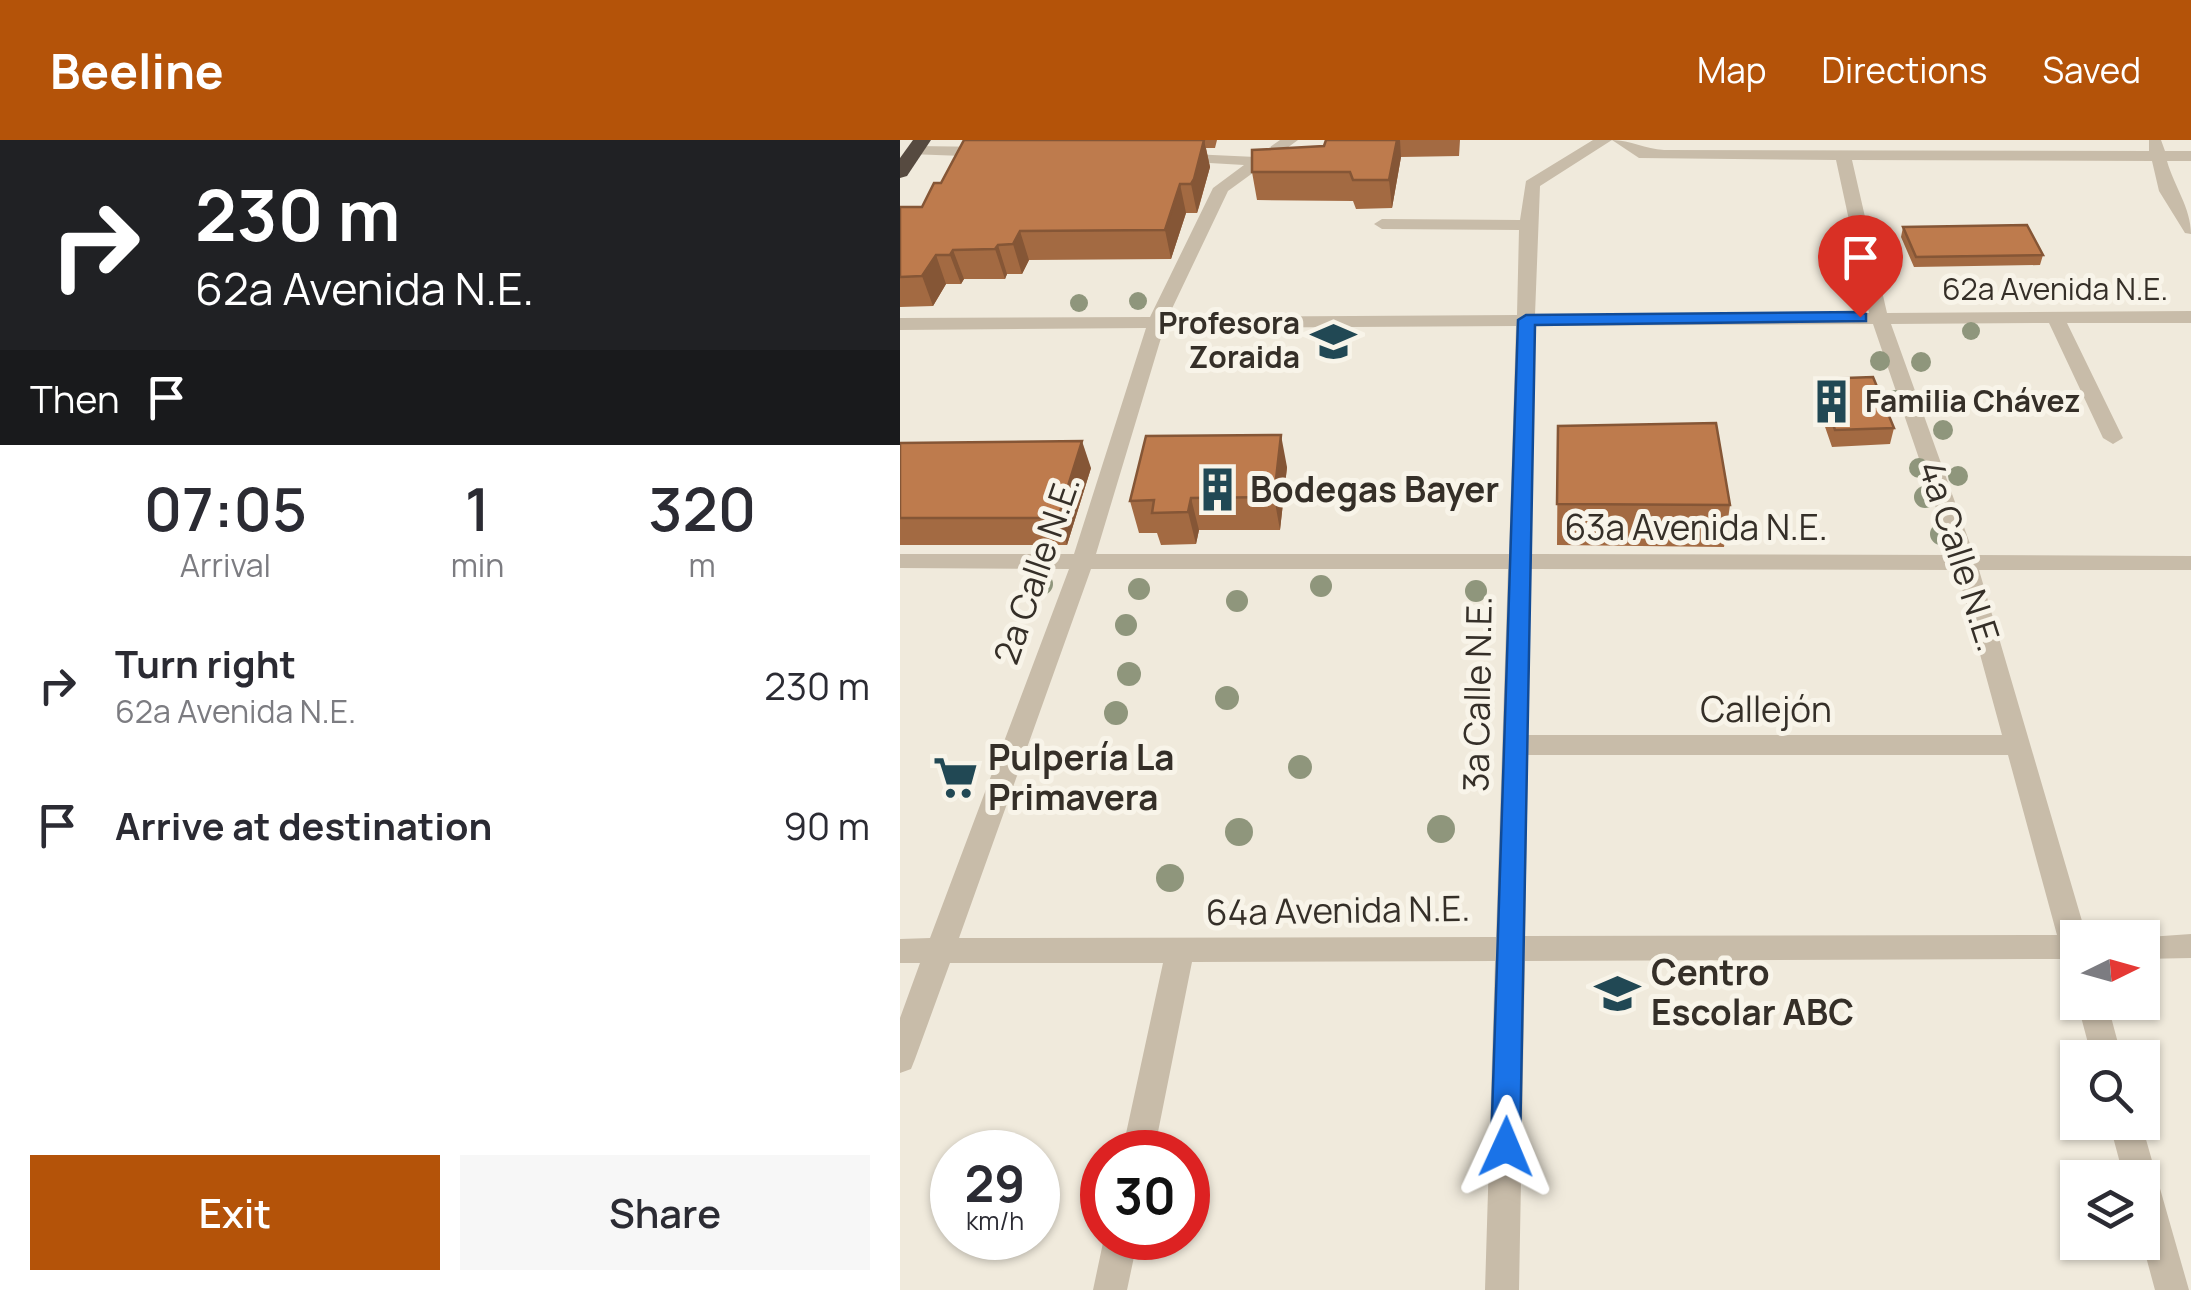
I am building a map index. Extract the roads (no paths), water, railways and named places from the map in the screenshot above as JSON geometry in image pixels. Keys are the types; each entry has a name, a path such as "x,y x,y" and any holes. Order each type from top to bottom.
{"highway":[{"path":"900,172 918,145"}],"street":[{"name":"2a Calle N.E.","path":"900,1060 1084,560 1157,322 1221,188 1290,140"},
{"name":"3a Calle N.E.","path":"1502,1290 1528,224 1532,184 1604,140"},
{"path":"1620,140 1639,153"},
{"path":"918,145 998,152"},
{"path":"1563,162 1588,154 1843,155 2157,148 2191,156"},
{"path":"2157,148 2167,192 2191,229"},
{"name":"4a Calle N.E.","path":"1843,155 1879,318 1966,563 2067,920"},
{"path":"1156,156 1234,157 1256,162"},
{"path":"1382,224 1528,224"},
{"name":"62a Avenida N.E.","path":"900,324 961,318 1118,316 1157,322 2191,317"},
{"path":"2055,316 2114,438"},
{"name":"63a Avenida N.E.","path":"900,562 2191,563"},
{"name":"Callejón","path":"1515,745 2017,745"},
{"path":"2160,947 2191,946"},
{"name":"64a Avenida N.E.","path":"900,950 2060,950"},
{"path":"1143,1130 1180,950"},
{"path":"2160,1246 2172,1290"},
{"path":"1110,1290 1116,1260"}],"place":[{"name":"Profesora Zoraida","path":"1333,341"},
{"name":"Familia Chávez","path":"1832,402"},
{"name":"Bodegas Bayer","path":"1217,490"},
{"name":"Pulpería La Primavera","path":"955,778"},
{"name":"Centro Escolar ABC","path":"1618,993"}]}
